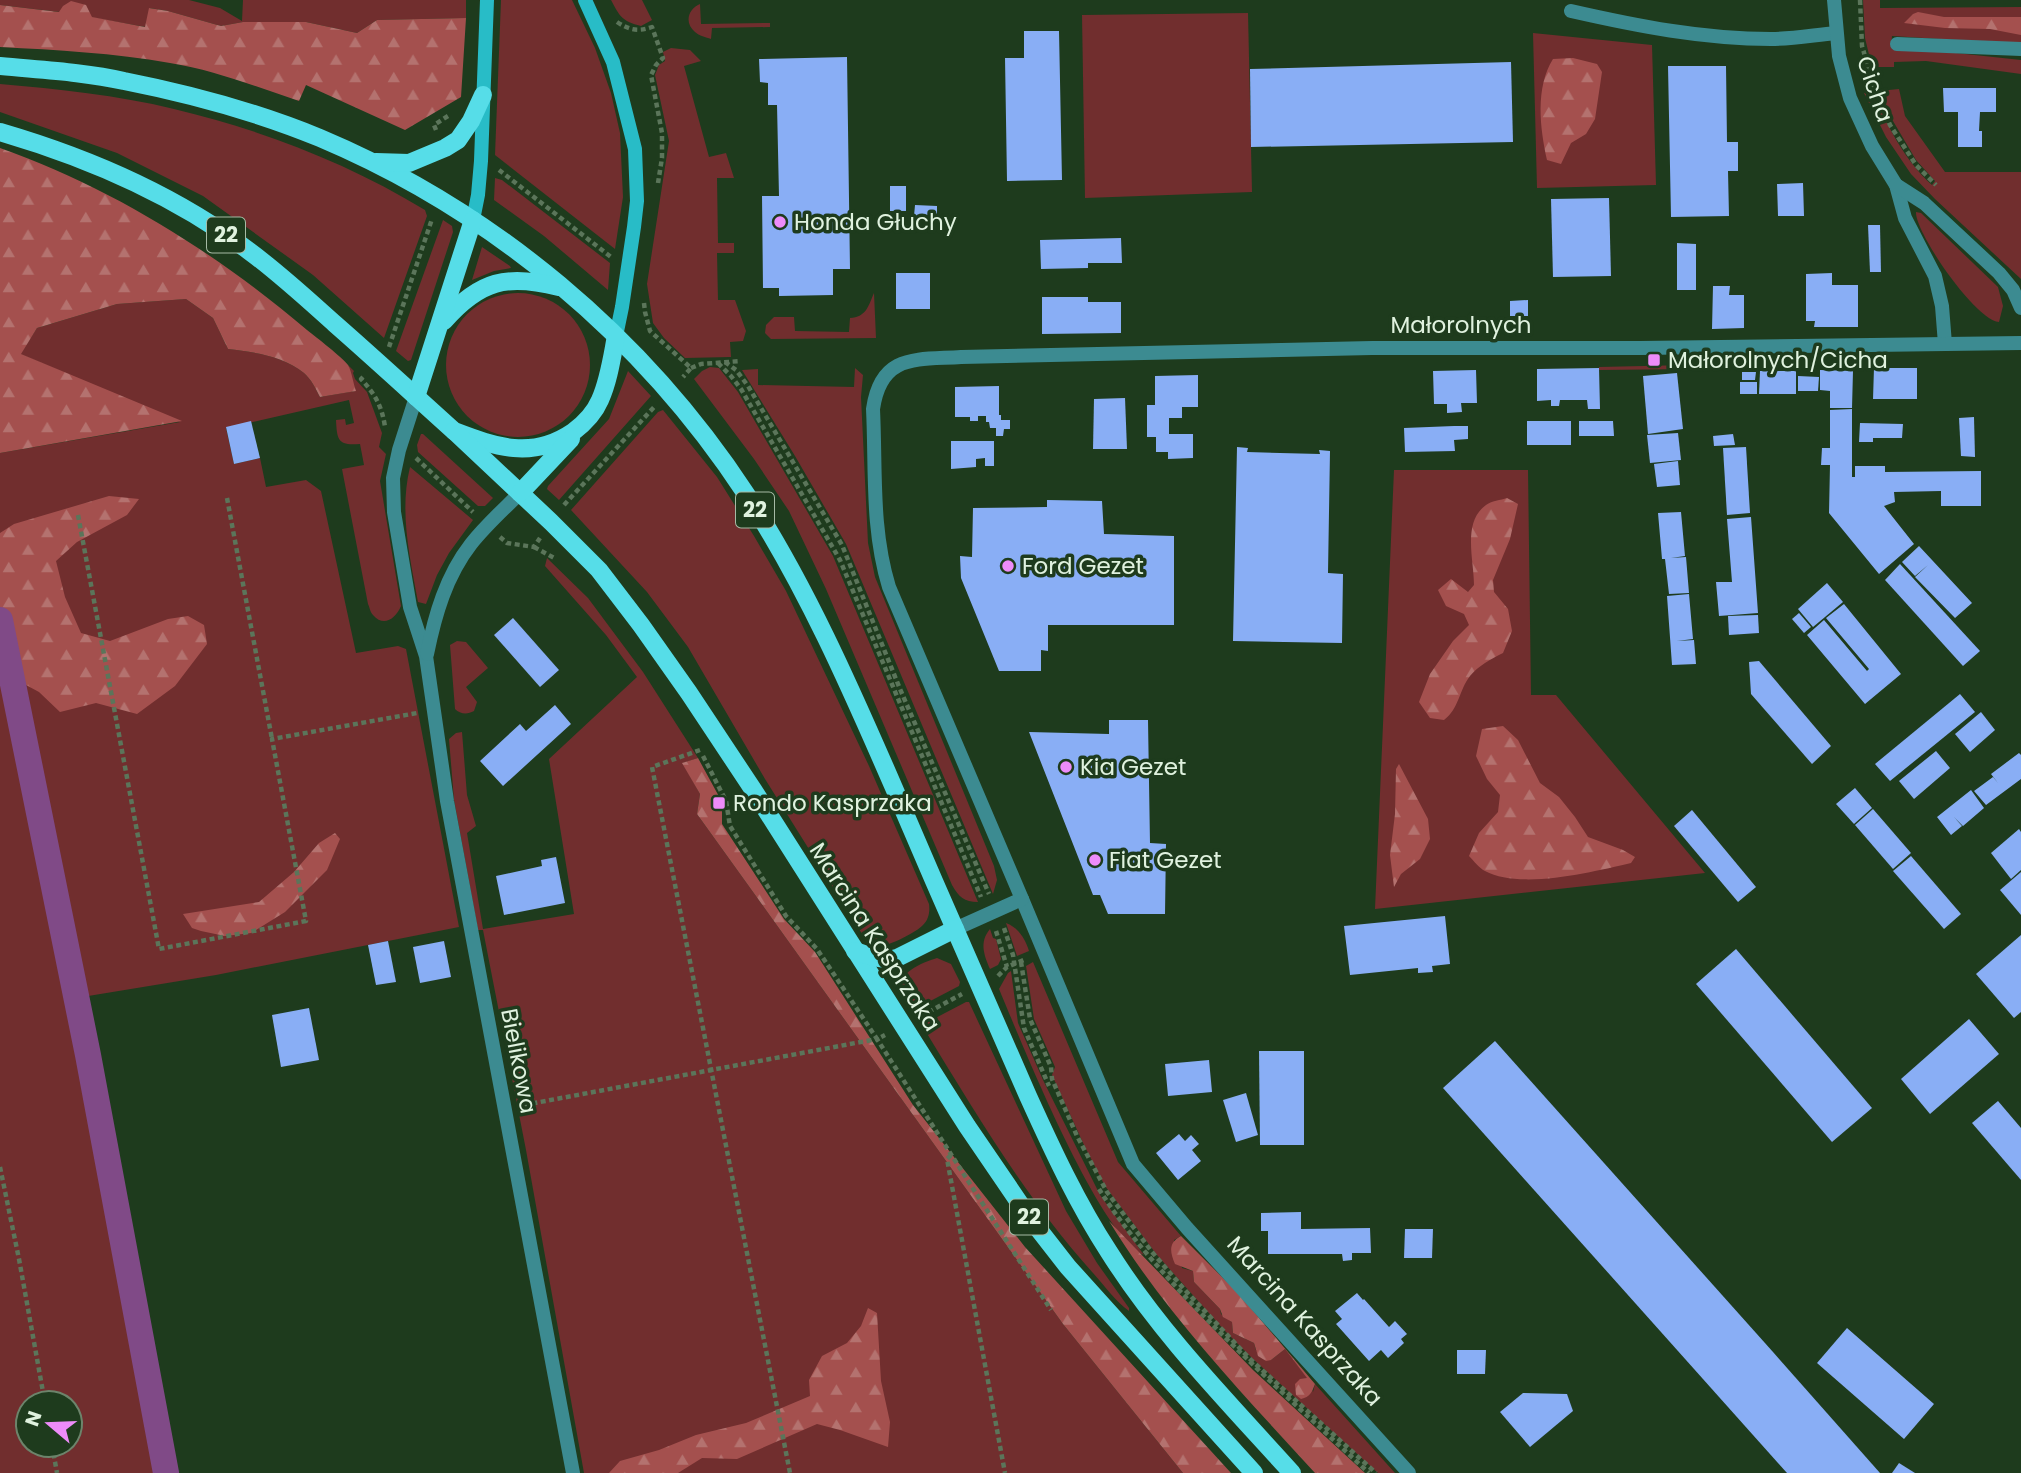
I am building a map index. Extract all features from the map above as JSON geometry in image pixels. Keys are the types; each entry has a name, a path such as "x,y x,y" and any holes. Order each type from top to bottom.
{"main road":[{"path":"416,397 473,220 478,195 487,0"},
{"path":"520,493 596,408 604,391 629,262 637,201 635,149 613,62 585,0"},
{"name":"22","path":"0,66 120,80 180,93 256,115 306,133 369,161 439,198 516,250 616,336 668,391 713,446 748,497 807,600 859,707 1053,1151 1108,1252 1184,1354 1292,1473"},
{"path":"369,161 410,163 445,148 458,140 471,121 483,95"},
{"name":"22","path":"0,132 85,160 127,178 201,218 249,251 292,286 454,430 503,447 531,449 547,446 585,423"},
{"path":"438,329 466,299 498,283 528,280 562,287"},
{"name":"Marcina Kasprzaka","path":"454,430 599,570 649,637 754,791 973,1135 1043,1236 1068,1268 1254,1473"},
{"path":"855,951 870,956 897,958 955,929"}],"street":[{"name":"Cicha","path":"1834,0 1836,33 1844,78 1857,116 1896,185"},
{"path":"1571,11 1630,24 1698,34 1772,39 1836,33"},
{"path":"1897,44 2021,49"},
{"path":"1896,185 1924,203 1999,273 2013,290 2021,308"},
{"path":"1896,185 1905,218 1931,268 1939,291 1945,344"},
{"name":"Małorolnych","path":"901,363 961,356 1358,348 2021,343"},
{"name":"Marcina Kasprzaka","path":"901,363 885,374 875,394 873,409 876,522 880,559 889,587 1133,1164 1187,1228 1409,1473"},
{"name":"Bielikowa","path":"416,397 393,478 394,512 411,607 426,656 450,814 573,1473"},
{"name":"Bielikowa","path":"426,656 436,613 458,565 473,542 520,493"},
{"path":"955,929 1022,899"}],"path":[{"path":"1860,0 1862,46 1876,93 1890,125 1916,165 1941,190"},
{"path":"445,148 434,125 451,115"},
{"path":"481,161 497,168 608,256 629,262"},
{"path":"644,301 650,331 691,369"},
{"path":"551,522 668,391 691,369 701,364 741,361"},
{"path":"721,362 736,370 748,386 842,545 900,689 990,898"},
{"path":"721,362 741,389 831,542 999,939 1007,967"},
{"path":"78,515 159,949 306,920 227,498"},
{"path":"272,739 420,712 435,718"},
{"path":"700,750 652,768 790,1473"},
{"path":"1002,923 1013,955 1024,1028 1101,1192 1161,1270 1225,1339 1369,1473"},
{"path":"1021,962 1030,1019 1051,1067 1052,1079 1077,1136 1107,1192 1152,1252 1250,1359 1376,1473"},
{"path":"505,1108 877,1039 1051,1310"},
{"path":"950,1155 947,1159 1005,1473"},
{"path":"0,1167 42,1389"}],"shaded area":[{"path":"0,0 189,0 220,8 242,21 243,0 466,0 466,18 377,20 357,33 306,22 243,22 221,26 150,8 146,27 0,5"},
{"path":"501,0 572,0 595,48 611,93 620,133 623,197 615,249 495,155"},
{"path":"611,0 642,0 652,20 641,26 630,22 619,14"},
{"path":"1863,0 1880,0 1880,8 2021,7 2021,44 1892,36 1891,46 2021,60 2021,74 1926,61 1894,62 1894,67 1872,67 1865,38"},
{"path":"700,4 701,24 770,23 770,27 712,28 711,39 697,33 689,25 689,16"},
{"path":"1248,13 1252,192 1085,198 1082,15"},
{"path":"1533,33 1652,45 1656,185 1537,188"},
{"path":"671,48 690,50 701,61 684,66 709,157 726,153 734,178 717,178 718,243 734,243 734,253 717,253 718,300 735,300 746,331 743,341 730,342 731,357 685,358 653,323 647,284 669,141 655,75 659,65 665,61 663,52"},
{"path":"0,84 131,100 207,117 272,138 335,163 425,210 427,216 384,338 313,275 203,196 117,153 0,112"},
{"path":"1899,89 1905,116 1945,172 2021,172 2021,279 1911,174 1886,137 1864,93 1872,91 1905,153 1932,185 1935,181 1916,160 1879,91"},
{"path":"495,178 502,180 610,263 608,290 544,236 494,200"},
{"path":"1916,212 1921,213 1998,287 2003,306 1999,322 1989,318 1962,292 1925,238"},
{"path":"443,220 452,226 453,232 411,360 408,361 396,351"},
{"path":"482,247 511,268 494,271 472,280"},
{"path":"518,293 545,299 569,314 584,338 590,365 584,392 569,416 545,431 518,437 491,431 467,416 452,392 446,365 452,338 467,314 491,299"},
{"path":"874,293 876,338 771,339 765,333 766,325 774,317 794,317 795,331 849,332 850,318 863,313"},
{"path":"186,299 213,318 228,349 258,353 287,362 307,375 320,397 355,391 348,365 354,371 355,379 367,392 382,433 379,447 386,454 380,481 401,606 389,620 377,619 368,604 342,469 364,465 360,444 343,443 338,437 336,420 345,419 346,425 354,423 349,400 226,428 234,464 260,458 266,487 306,480 321,491 356,653 398,646 406,649 459,927 216,975 76,998 166,1473 0,1473 0,453 180,422 20,354 37,328 117,304"},
{"path":"1688,365 1693,369 1599,370 1599,367"},
{"path":"710,367 719,368 738,392 833,556 978,902 962,898 952,885 826,589 789,511 694,379"},
{"path":"855,368 863,375 861,397 868,543 875,577 994,866 997,880 993,894 846,544 742,370 758,369 758,385 854,387"},
{"path":"628,371 651,396 559,500 547,489 548,486 609,419"},
{"path":"663,410 717,477 786,591 869,766 929,904 929,915 923,925 894,942 877,946 864,937 765,779 688,647 647,592 571,510 658,412"},
{"path":"421,434 493,498 485,506 478,506 418,452 417,445"},
{"path":"410,467 473,520 449,553 426,604 418,602 407,535 405,501"},
{"path":"1394,470 1528,470 1531,695 1556,695 1705,873 1375,909"},
{"path":"547,558 588,598 643,672 698,758 683,763 700,794 697,814 1063,1324 1183,1473 584,1473 526,1150 483,930 478,930 454,800 449,739 462,732 467,795 476,826 467,833 483,929 574,914 549,759 637,677 606,635 545,566"},
{"path":"457,641 466,642 488,668 466,687 477,702 474,711 469,713 461,713 455,709 450,645"},
{"path":"1006,923 1021,934 1029,951 1017,956"},
{"path":"990,929 996,939 1001,959 998,965 990,969 984,954 984,944"},
{"path":"937,958 951,964 960,982 959,986 915,1009 911,1008 902,992 903,979 912,969"},
{"path":"1033,962 1118,1162 1181,1236 1174,1240 1182,1268 1193,1271 1194,1282 1220,1309 1221,1314 1232,1322 1233,1333 1254,1343 1256,1350 1271,1360 1285,1349 1308,1378 1313,1392 1315,1384 1395,1473 1378,1473 1252,1358 1157,1255 1105,1186 1052,1075 1055,1067 1034,1019 1026,966"},
{"path":"1011,971 1018,1023 1043,1080 1100,1195 1144,1255 1125,1240 1105,1212 1062,1134 999,989"},
{"path":"969,1002 1066,1211 1129,1311 1069,1245 1023,1185 923,1027"}],"green space":[{"path":"71,1 86,5 92,17 145,27 149,8 221,26 243,22 306,22 357,33 377,20 466,18 461,97 405,130 306,85 299,101 219,74 170,63 107,54 0,47 0,5 59,12"},
{"path":"1918,12 1944,17 2021,17 2021,35 1990,29 1945,28 1904,23"},
{"path":"1573,58 1597,64 1602,72 1595,119 1586,134 1571,143 1561,164 1547,160 1542,135 1541,95 1547,70 1553,59"},
{"path":"0,148 82,182 162,225 200,249 273,302 341,358 348,365 356,391 320,397 307,375 287,362 258,353 228,349 213,318 186,299 117,304 37,328 21,354 182,421 0,453"},
{"path":"109,496 139,499 127,515 77,542 56,561 65,597 81,633 110,641 168,619 188,616 204,625 207,644 175,686 137,714 96,703 60,712 39,692 0,671 0,533 14,524"},
{"path":"1507,498 1518,504 1510,539 1493,580 1494,592 1508,609 1512,631 1503,653 1489,660 1470,676 1449,716 1444,720 1430,718 1419,702 1430,674 1453,641 1469,625 1464,614 1446,606 1438,590 1451,579 1468,592 1474,585 1471,542 1474,521 1486,505"},
{"path":"1503,726 1518,740 1540,783 1559,797 1588,837 1635,857 1631,863 1557,878 1518,879 1485,871 1469,856 1479,833 1498,812 1500,795 1487,779 1476,756 1482,729"},
{"path":"698,758 722,802 722,824 784,919 815,952 913,1105 1025,1247 1231,1473 1183,1473 1063,1324 697,814 700,794 682,763"},
{"path":"1399,764 1428,819 1430,839 1420,859 1401,874 1394,887 1390,855 1395,814 1396,769"},
{"path":"335,833 340,839 327,870 285,912 251,933 225,936 201,931 192,928 183,914 259,902 294,872 319,843"},
{"path":"1109,1221 1253,1370 1365,1473 1315,1473 1180,1320"},
{"path":"1181,1236 1238,1293 1315,1384 1309,1395 1301,1399 1296,1395 1295,1384 1300,1379 1307,1378 1285,1349 1271,1360 1266,1361 1258,1356 1254,1343 1233,1333 1232,1322 1223,1317 1220,1309 1194,1282 1193,1271 1175,1264 1171,1248"},
{"path":"868,1308 877,1313 881,1381 890,1422 888,1447 817,1424 737,1459 702,1458 678,1473 609,1473 620,1461 659,1450 696,1435 746,1423 810,1396 809,1380 822,1356 847,1343 861,1326"}],"building":[{"path":"1024,31 1059,31 1062,180 1007,181 1005,58 1024,58"},
{"path":"847,57 850,269 833,269 833,295 779,296 779,288 763,288 762,196 779,196 777,105 768,105 768,83 760,82 759,59"},
{"path":"1511,62 1513,142 1251,147 1250,69"},
{"path":"1668,66 1726,66 1727,142 1738,142 1738,171 1728,171 1729,216 1671,217"},
{"path":"1943,88 1996,88 1996,112 1980,112 1982,147 1958,147 1958,112 1944,112"},
{"path":"1803,183 1804,216 1778,216 1777,184"},
{"path":"890,186 906,186 906,211 890,211"},
{"path":"1609,198 1611,276 1553,277 1551,199"},
{"path":"915,205 937,206 937,216 914,216"},
{"path":"1868,225 1880,225 1881,272 1870,272"},
{"path":"1121,238 1122,263 1088,263 1088,268 1041,269 1040,240"},
{"path":"1677,243 1696,244 1696,290 1677,290"},
{"path":"896,273 930,273 930,309 896,309"},
{"path":"1832,273 1832,285 1858,285 1858,327 1814,327 1815,321 1806,321 1806,274"},
{"path":"1713,286 1730,286 1729,295 1744,295 1744,328 1712,329"},
{"path":"1042,297 1088,297 1088,302 1121,302 1121,333 1042,334"},
{"path":"1528,300 1528,316 1510,316 1510,301"},
{"path":"1599,368 1600,409 1588,409 1587,400 1560,400 1559,406 1551,406 1551,400 1537,401 1537,369"},
{"path":"1874,368 1917,368 1917,399 1873,399"},
{"path":"1476,370 1477,403 1461,403 1462,412 1447,413 1447,404 1434,404 1433,371"},
{"path":"1820,370 1853,371 1852,408 1830,408 1830,391 1820,390"},
{"path":"1760,371 1796,371 1796,394 1759,394"},
{"path":"1742,372 1756,372 1755,380 1742,380"},
{"path":"1677,373 1683,429 1648,434 1643,376"},
{"path":"1198,375 1198,407 1182,407 1182,418 1169,418 1169,434 1193,434 1193,458 1168,459 1168,452 1156,452 1156,437 1147,437 1147,405 1155,405 1155,376"},
{"path":"1798,376 1819,377 1818,391 1798,391"},
{"path":"1740,382 1757,382 1757,394 1740,394"},
{"path":"999,386 999,415 1001,420 1010,420 1010,429 1004,429 1003,436 996,436 996,428 990,428 986,416 978,416 978,421 970,421 970,417 955,417 955,387"},
{"path":"1125,398 1127,449 1093,449 1094,399"},
{"path":"1852,409 1852,477 1855,477 1855,466 1885,466 1885,472 1981,471 1981,506 1941,506 1941,491 1894,492 1895,502 1884,506 1914,544 1879,574 1829,513 1830,465 1821,465 1822,448 1830,448 1830,410"},
{"path":"1974,417 1975,457 1961,456 1959,418"},
{"path":"251,421 260,458 234,464 226,427"},
{"path":"1527,421 1571,421 1571,445 1527,445"},
{"path":"1579,421 1613,421 1614,436 1579,436"},
{"path":"1860,423 1903,424 1902,438 1873,438 1873,442 1859,442"},
{"path":"1468,426 1468,439 1454,440 1455,451 1405,452 1404,428"},
{"path":"1678,433 1681,460 1650,463 1647,435"},
{"path":"1733,434 1735,445 1714,446 1713,436"},
{"path":"951,441 994,441 994,466 985,466 985,458 976,459 976,467 951,469"},
{"path":"1237,447 1248,448 1247,452 1320,454 1319,450 1330,451 1328,573 1343,574 1342,643 1233,641"},
{"path":"1746,447 1750,513 1727,515 1723,448"},
{"path":"1678,461 1680,485 1657,487 1654,464"},
{"path":"1047,500 1102,501 1104,534 1174,536 1174,625 1048,625 1048,651 1041,650 1041,671 999,671 961,578 960,556 972,557 973,508 1047,507"},
{"path":"1681,512 1685,556 1671,558 1686,557 1689,593 1669,594 1665,559 1662,559 1658,513"},
{"path":"1751,517 1758,613 1719,616 1716,582 1732,582 1727,519"},
{"path":"1919,546 1972,603 1955,618 1915,577 1928,565 1915,576 1902,562"},
{"path":"1900,564 1980,651 1963,666 1885,580"},
{"path":"1827,583 1843,602 1813,627 1798,609"},
{"path":"1689,594 1693,639 1677,641 1694,640 1696,664 1672,665 1667,596"},
{"path":"1844,604 1901,674 1865,704 1807,635 1824,620 1867,671 1869,669 1826,618"},
{"path":"1799,613 1811,627 1804,633 1792,619"},
{"path":"1758,615 1759,633 1729,635 1728,616"},
{"path":"513,618 559,670 540,687 494,635"},
{"path":"1759,661 1831,746 1812,764 1751,694 1749,662"},
{"path":"1960,694 1975,712 1890,781 1875,764"},
{"path":"555,705 571,724 503,786 480,761 520,724 526,731"},
{"path":"1981,712 1995,730 1970,752 1955,734"},
{"path":"1109,720 1148,720 1150,843 1166,844 1165,914 1108,914 1100,895 1093,895 1029,732 1109,734"},
{"path":"1936,751 1950,768 1914,799 1899,781"},
{"path":"2019,753 2021,779 1986,805 1974,791 1993,777 1998,783 1991,774"},
{"path":"1855,788 1872,808 1854,824 1836,804"},
{"path":"1971,790 1984,808 1963,826 1954,817 1962,826 1951,835 1937,817"},
{"path":"1873,809 1911,853 1893,869 1855,825"},
{"path":"1692,810 1756,887 1738,902 1674,826"},
{"path":"2019,829 2021,870 2011,879 1991,853"},
{"path":"1911,856 1961,914 1944,929 1893,871"},
{"path":"556,857 565,903 504,915 496,876 542,866 541,860"},
{"path":"2021,872 2021,915 2000,890"},
{"path":"1445,916 1450,964 1432,966 1433,972 1418,973 1418,968 1350,975 1344,926"},
{"path":"2021,935 2021,1012 2014,1018 1976,974"},
{"path":"388,941 396,982 376,985 368,945"},
{"path":"444,941 451,977 420,983 413,947"},
{"path":"1736,949 1872,1108 1832,1142 1696,984"},
{"path":"309,1008 319,1060 281,1067 272,1015"},
{"path":"1969,1019 1999,1054 1930,1114 1901,1079"},
{"path":"1495,1041 1880,1473 1787,1473 1443,1088"},
{"path":"1259,1051 1304,1051 1304,1145 1260,1145"},
{"path":"1209,1060 1212,1092 1168,1096 1165,1064"},
{"path":"1246,1093 1258,1135 1236,1142 1223,1100"},
{"path":"1998,1101 2021,1128 2021,1180 1972,1123"},
{"path":"1179,1134 1185,1141 1191,1135 1199,1144 1192,1150 1201,1161 1178,1180 1156,1153"},
{"path":"1301,1212 1301,1229 1370,1228 1371,1253 1352,1253 1352,1260 1343,1261 1342,1254 1268,1254 1268,1231 1261,1231 1261,1213"},
{"path":"1405,1229 1433,1229 1432,1258 1404,1258"},
{"path":"1357,1293 1389,1327 1395,1321 1407,1334 1401,1339 1404,1343 1388,1358 1381,1350 1369,1361 1336,1324 1342,1319 1335,1311"},
{"path":"1847,1328 1934,1404 1904,1439 1817,1363"},
{"path":"1457,1350 1486,1350 1485,1374 1457,1374"},
{"path":"1523,1393 1567,1394 1573,1411 1530,1447 1500,1412"},
{"path":"1899,1463 1915,1473 1892,1473"}],"waterway":[{"path":"0,620 88,1055 166,1473"}],"place":[{"name":"Honda Głuchy","path":"780,222"},
{"name":"Małorolnych/Cicha","path":"1654,360"},
{"name":"Ford Gezet","path":"1008,566"},
{"name":"Kia Gezet","path":"1066,767"},
{"name":"Rondo Kasprzaka","path":"719,803"},
{"name":"Fiat Gezet","path":"1095,860"}]}
